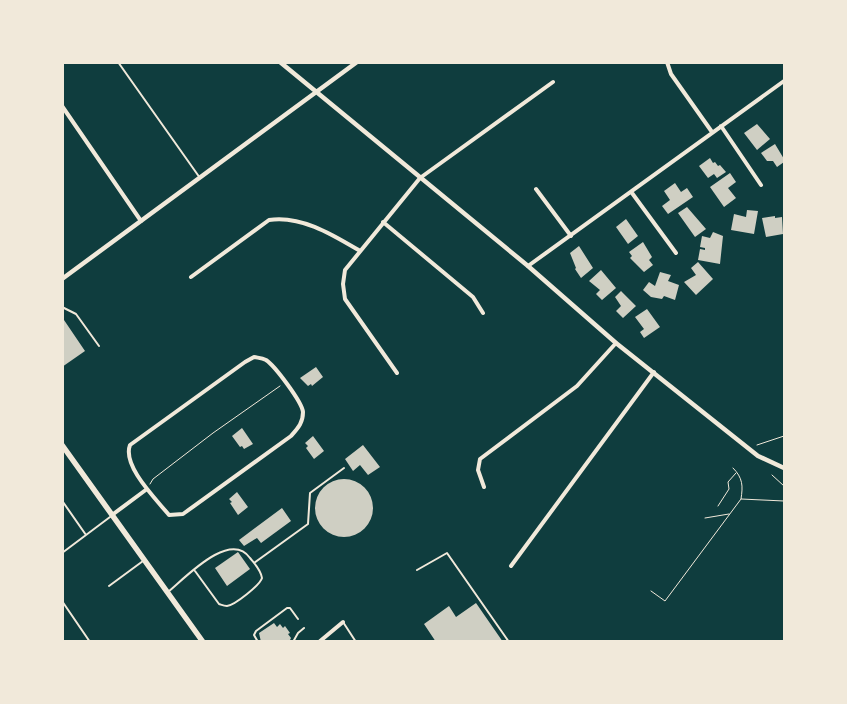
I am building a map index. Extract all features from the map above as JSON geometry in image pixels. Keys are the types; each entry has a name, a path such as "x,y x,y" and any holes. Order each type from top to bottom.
{"main road":[{"path":"63,448 145,559 203,642"}],"street":[{"path":"280,62 316,94 528,266 616,343 758,456 784,468"},
{"path":"64,276 316,94 357,62"},
{"path":"667,62 671,74 712,132"},
{"path":"528,266 784,81"},
{"path":"397,373 345,299 343,284 345,270 420,178 553,82"},
{"path":"62,106 141,221"},
{"path":"722,126 761,185"},
{"path":"536,189 570,236"},
{"path":"632,192 676,253"},
{"path":"191,277 269,220 284,218 329,233 360,251"},
{"path":"383,222 473,298 483,313"},
{"path":"484,487 478,470 480,458 577,386 616,343"},
{"path":"254,357 264,358 273,366 285,382 303,410 302,424 291,436 183,514 169,515 147,489 128,460 130,445 254,357"},
{"path":"512,566 654,372"},
{"path":"112,515 147,489"},
{"path":"319,642 343,622"}],"lane":[{"path":"118,62 200,178"},
{"path":"63,309 76,314 99,346"},
{"path":"254,563 308,524 310,493 344,468"},
{"path":"63,502 86,535"},
{"path":"62,554 112,515"},
{"path":"168,592 194,571 223,550 230,548 243,550 262,574 261,581 227,606 219,604 194,571"},
{"path":"417,570 447,553 509,642"},
{"path":"109,586 145,559"},
{"path":"62,601 90,642"},
{"path":"258,642 254,636 256,631 287,608 290,608 298,619"},
{"path":"343,622 356,642"},
{"path":"293,642 298,633 304,628"}],"path":[{"path":"147,489 153,479 198,444 285,382"},
{"path":"758,445 784,436"},
{"path":"651,590 665,600 741,499 740,475 733,468"},
{"path":"718,506 729,489 728,482 737,472"},
{"path":"772,475 784,486"},
{"path":"741,499 784,501"},
{"path":"705,518 730,514"}],"building":[{"path":"757,124 770,139 757,150 744,133"},
{"path":"775,144 784,159 784,162 777,167 773,161 767,161 761,153"},
{"path":"710,158 713,163 715,162 718,166 720,165 726,172 717,178 714,174 708,178 699,166"},
{"path":"730,173 736,182 728,188 736,198 724,207 710,187"},
{"path":"675,183 681,192 687,188 693,197 668,214 662,206 670,200 664,191"},
{"path":"687,207 706,229 695,237 678,213"},
{"path":"747,210 758,211 754,234 731,230 734,214 746,217"},
{"path":"775,216 775,218 782,217 783,234 766,237 762,218"},
{"path":"626,219 638,236 628,244 616,227"},
{"path":"713,232 723,236 720,264 698,260 700,249 705,250 705,248 700,247 702,236 710,238"},
{"path":"643,242 652,257 649,260 653,265 644,272 630,258 632,256 629,252"},
{"path":"579,246 593,268 581,278 575,269 570,253"},
{"path":"698,262 713,279 696,295 684,282 696,275 691,268"},
{"path":"601,270 616,288 602,300 596,294 600,290 589,281"},
{"path":"660,272 671,275 668,281 679,285 675,300 664,296 662,299 651,297 643,290 649,282 655,286"},
{"path":"621,291 636,306 623,318 616,311 621,306 615,297"},
{"path":"647,309 660,327 644,338 640,332 644,329 635,317"},
{"path":"64,320 85,351 62,367 62,321"},
{"path":"316,367 323,377 312,386 311,384 308,386 300,378"},
{"path":"242,428 253,444 244,449 242,446 240,447 232,436"},
{"path":"313,436 324,451 314,459 306,448 308,446 305,443"},
{"path":"363,445 380,467 368,475 360,465 353,471 345,459"},
{"path":"338,479 350,479 365,487 373,502 373,514 365,529 350,537 338,537 323,529 315,514 315,502 323,487"},
{"path":"237,492 248,507 238,515 229,499"},
{"path":"282,508 291,521 261,543 257,538 244,546 239,540"},
{"path":"238,552 250,569 227,586 215,568"},
{"path":"476,603 503,642 436,642 424,624 449,606 456,617"},
{"path":"274,623 277,627 280,624 283,628 285,626 290,633 288,634 291,638 289,642 261,642 259,633"}]}
